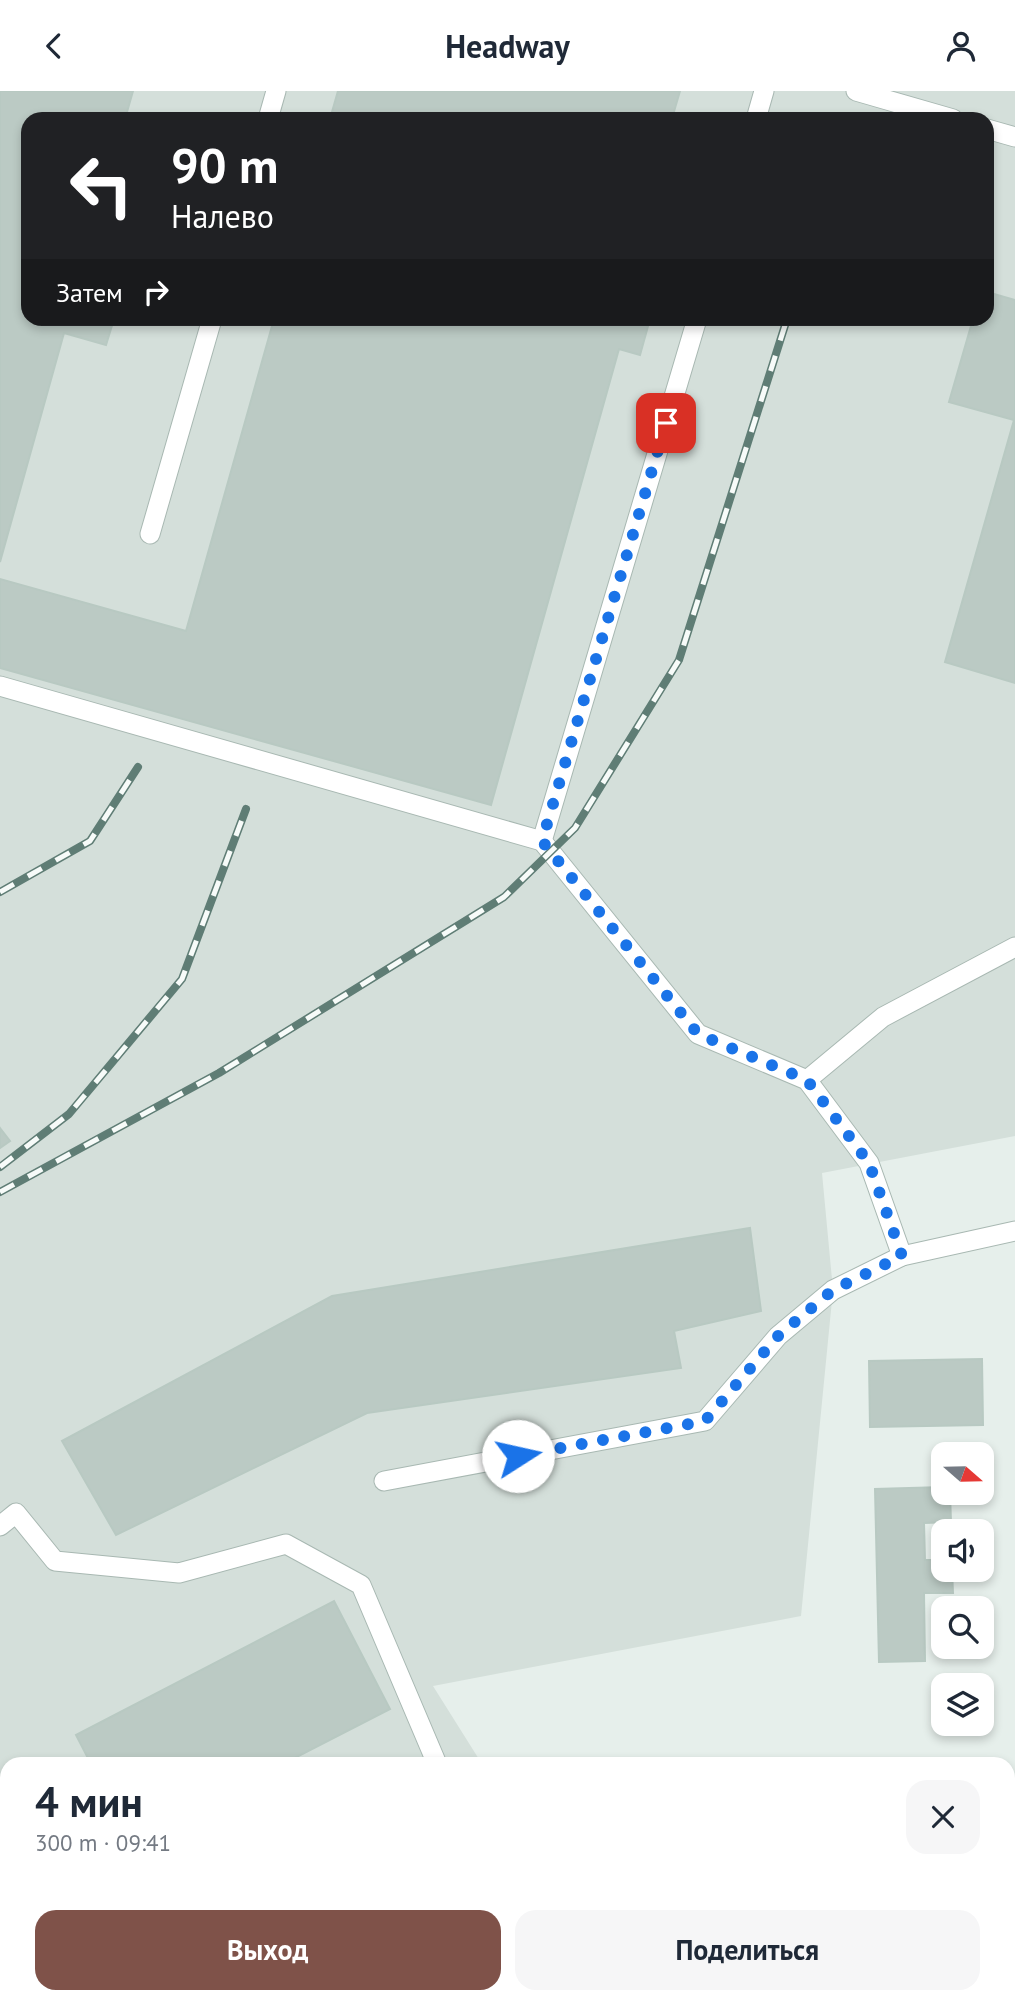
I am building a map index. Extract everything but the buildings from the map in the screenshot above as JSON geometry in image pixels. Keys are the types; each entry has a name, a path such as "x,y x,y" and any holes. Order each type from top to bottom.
{"lane":[{"path":"270,112 276,91"},
{"path":"758,112 764,91"},
{"path":"856,91 929,112"},
{"path":"994,131 1015,137"},
{"path":"150,534 210,326"},
{"path":"542,841 695,326"},
{"path":"0,686 542,841 698,1034 807,1080 869,1163 902,1256"},
{"path":"807,1080 883,1017 1015,947"},
{"path":"384,1481 705,1421 778,1336 833,1290 902,1256 1015,1231"},
{"path":"0,1526 16,1513 55,1561 179,1573 286,1544 361,1585 434,1757"}],"shaded area":[{"path":"0,91 1015,91 1015,1136 822,1173 833,1290 801,1616 433,1686 478,1757 0,1757"}],"railway":[{"path":"0,1192 219,1073 504,897 575,828 679,660 785,326"},
{"path":"0,892 90,841 138,767"},
{"path":"0,1167 69,1114 182,979 246,809"}],"route":[{"path":"518,1456 705,1421 778,1336 833,1290 902,1256 869,1163 807,1080 698,1034 542,841 666,423"}]}
